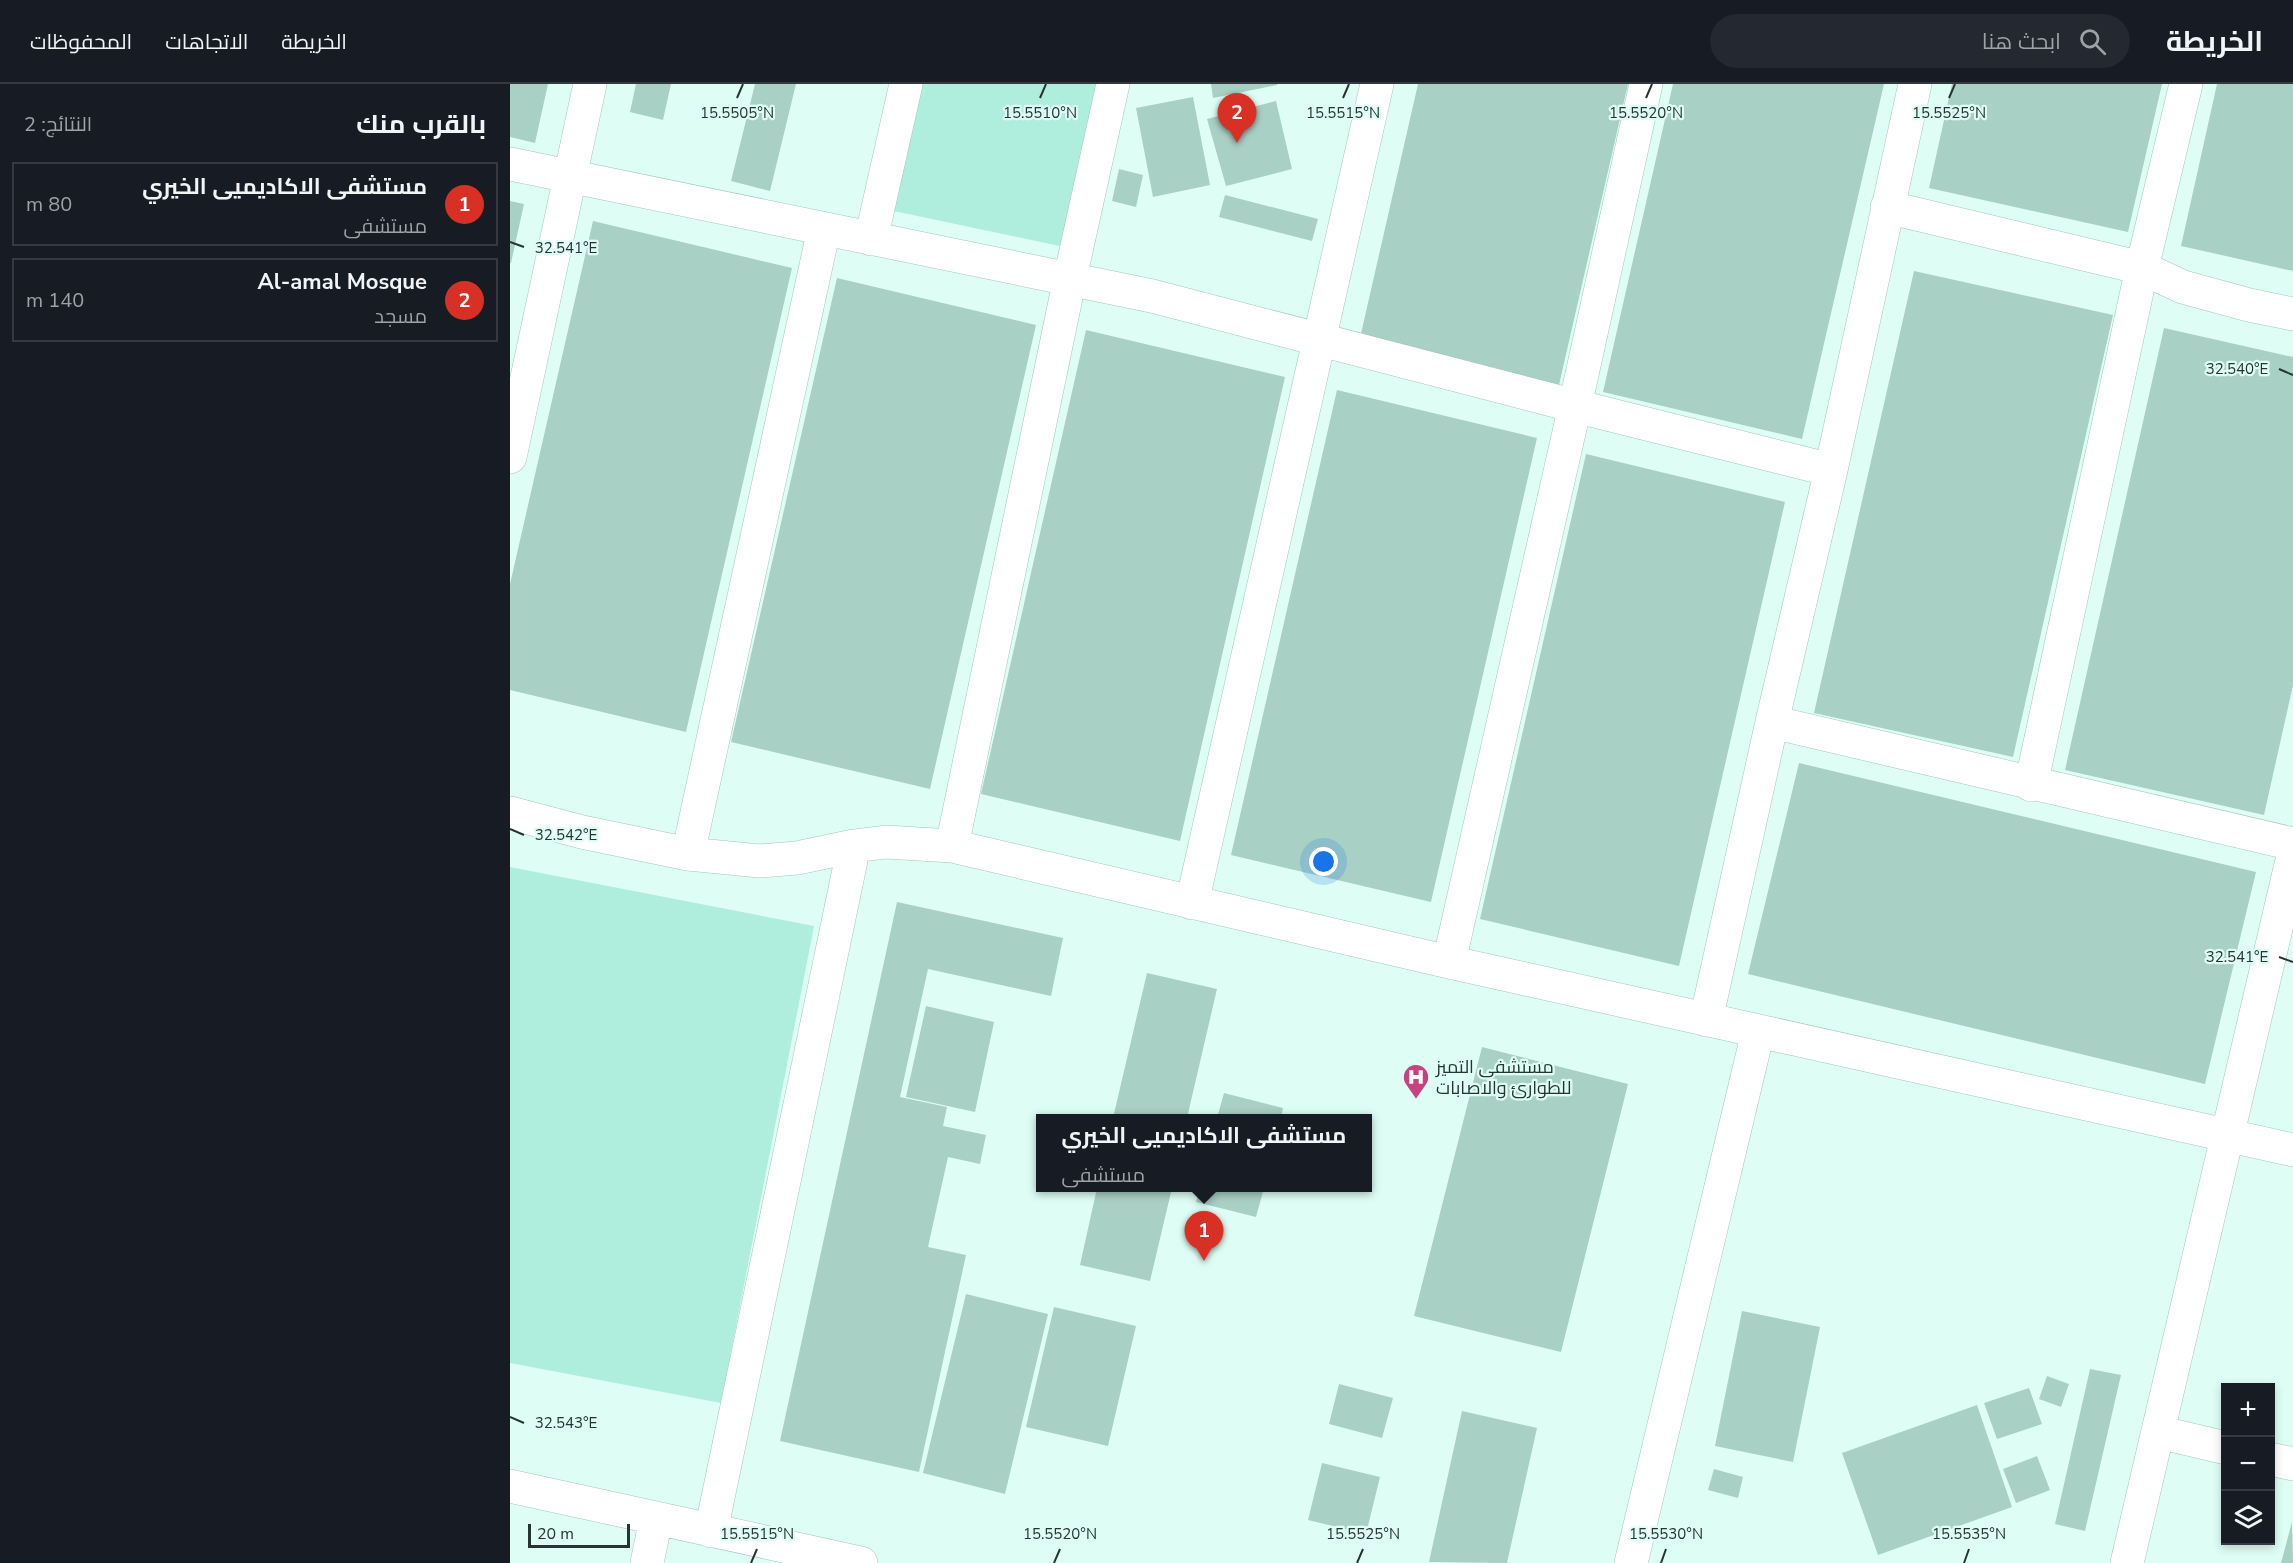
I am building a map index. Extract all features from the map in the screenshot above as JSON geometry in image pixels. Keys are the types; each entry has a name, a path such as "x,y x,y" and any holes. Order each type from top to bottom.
{"street":[{"path":"510,457 590,84"},
{"path":"871,239 906,84"},
{"path":"952,846 1070,278 1113,84"},
{"path":"1192,903 1377,84"},
{"path":"1449,962 1646,84"},
{"path":"1706,1020 1831,470 1915,84"},
{"path":"2031,784 2142,268 2186,84"},
{"path":"510,164 1152,296 1831,470"},
{"path":"1887,207 2142,268 2183,287 2293,314"},
{"path":"688,854 824,229"},
{"path":"1772,722 2293,844"},
{"path":"510,813 582,832 688,854 760,861 797,858 886,842 952,846 1449,962 2293,1150"},
{"path":"711,1531 854,846"},
{"path":"2127,1563 2293,856"},
{"path":"1631,1563 1758,1032"},
{"path":"2158,1432 2221,1447"},
{"path":"2275,1460 2293,1464"},
{"path":"510,1486 861,1563"},
{"path":"647,1563 656,1519"}],"green space":[{"path":"917,84 1105,84 1069,248 889,210"},
{"path":"510,867 814,926 721,1403 510,1363"}],"building":[{"path":"510,84 548,84 535,143 510,137"},
{"path":"636,84 671,84 663,120 630,112"},
{"path":"755,84 796,84 770,191 731,181"},
{"path":"1211,84 1277,84 1277,85 1213,98"},
{"path":"1418,84 1628,84 1559,385 1360,338"},
{"path":"1673,84 1884,84 1802,439 1603,392"},
{"path":"1952,84 2162,84 2128,232 1929,188"},
{"path":"2217,84 2293,84 2293,271 2181,246"},
{"path":"1193,97 1210,185 1153,197 1136,108"},
{"path":"1276,101 1292,169 1226,186 1207,119"},
{"path":"1119,169 1143,175 1136,207 1112,201"},
{"path":"1225,195 1318,219 1312,241 1219,217"},
{"path":"510,201 524,204 511,263 510,263"},
{"path":"593,221 792,268 686,732 510,690 510,584"},
{"path":"1914,271 2113,315 2013,757 1814,713"},
{"path":"837,278 1036,325 930,789 731,742"},
{"path":"2164,328 2293,357 2293,685 2264,815 2065,770"},
{"path":"1086,330 1285,377 1180,841 981,794"},
{"path":"1337,390 1537,438 1431,902 1231,855"},
{"path":"1586,454 1785,502 1679,966 1480,919"},
{"path":"1799,763 2256,872 2205,1084 1748,974"},
{"path":"897,902 1063,938 1051,996 928,969 900,1097 947,1107 943,1126 986,1135 980,1164 948,1157 928,1247 966,1255 919,1472 780,1441"},
{"path":"1147,973 1217,989 1188,1114 1114,1114"},
{"path":"926,1006 994,1022 975,1112 906,1097"},
{"path":"1482,1047 1628,1084 1561,1352 1414,1316"},
{"path":"1224,1093 1283,1108 1282,1114 1218,1114"},
{"path":"1096,1192 1171,1192 1150,1281 1080,1265"},
{"path":"1199,1192 1263,1192 1256,1217 1196,1202"},
{"path":"966,1294 1048,1314 1005,1494 923,1473"},
{"path":"1054,1307 1136,1326 1108,1446 1026,1427"},
{"path":"1742,1311 1820,1327 1793,1462 1715,1446"},
{"path":"2090,1369 2121,1375 2085,1531 2055,1524"},
{"path":"2047,1376 2069,1384 2061,1407 2039,1399"},
{"path":"1339,1384 1393,1398 1382,1438 1329,1424"},
{"path":"2029,1388 2042,1424 1997,1439 1984,1403"},
{"path":"1977,1405 2012,1507 1878,1555 1842,1453"},
{"path":"1462,1411 1537,1428 1507,1563 1429,1562"},
{"path":"2037,1456 2050,1490 2016,1503 2003,1469"},
{"path":"1322,1463 1380,1477 1366,1534 1308,1520"},
{"path":"1714,1469 1743,1477 1738,1498 1708,1490"},
{"path":"2292,1522 2293,1563 2281,1563"}],"place":[{"name":"Al-amal Mosque","path":"1237,143"},
{"name":"مستشفى التميز للطوارئ والاصابات","path":"1416,1100"},
{"name":"مستشفى الاكاديميى الخيري","path":"1204,1261"}]}
